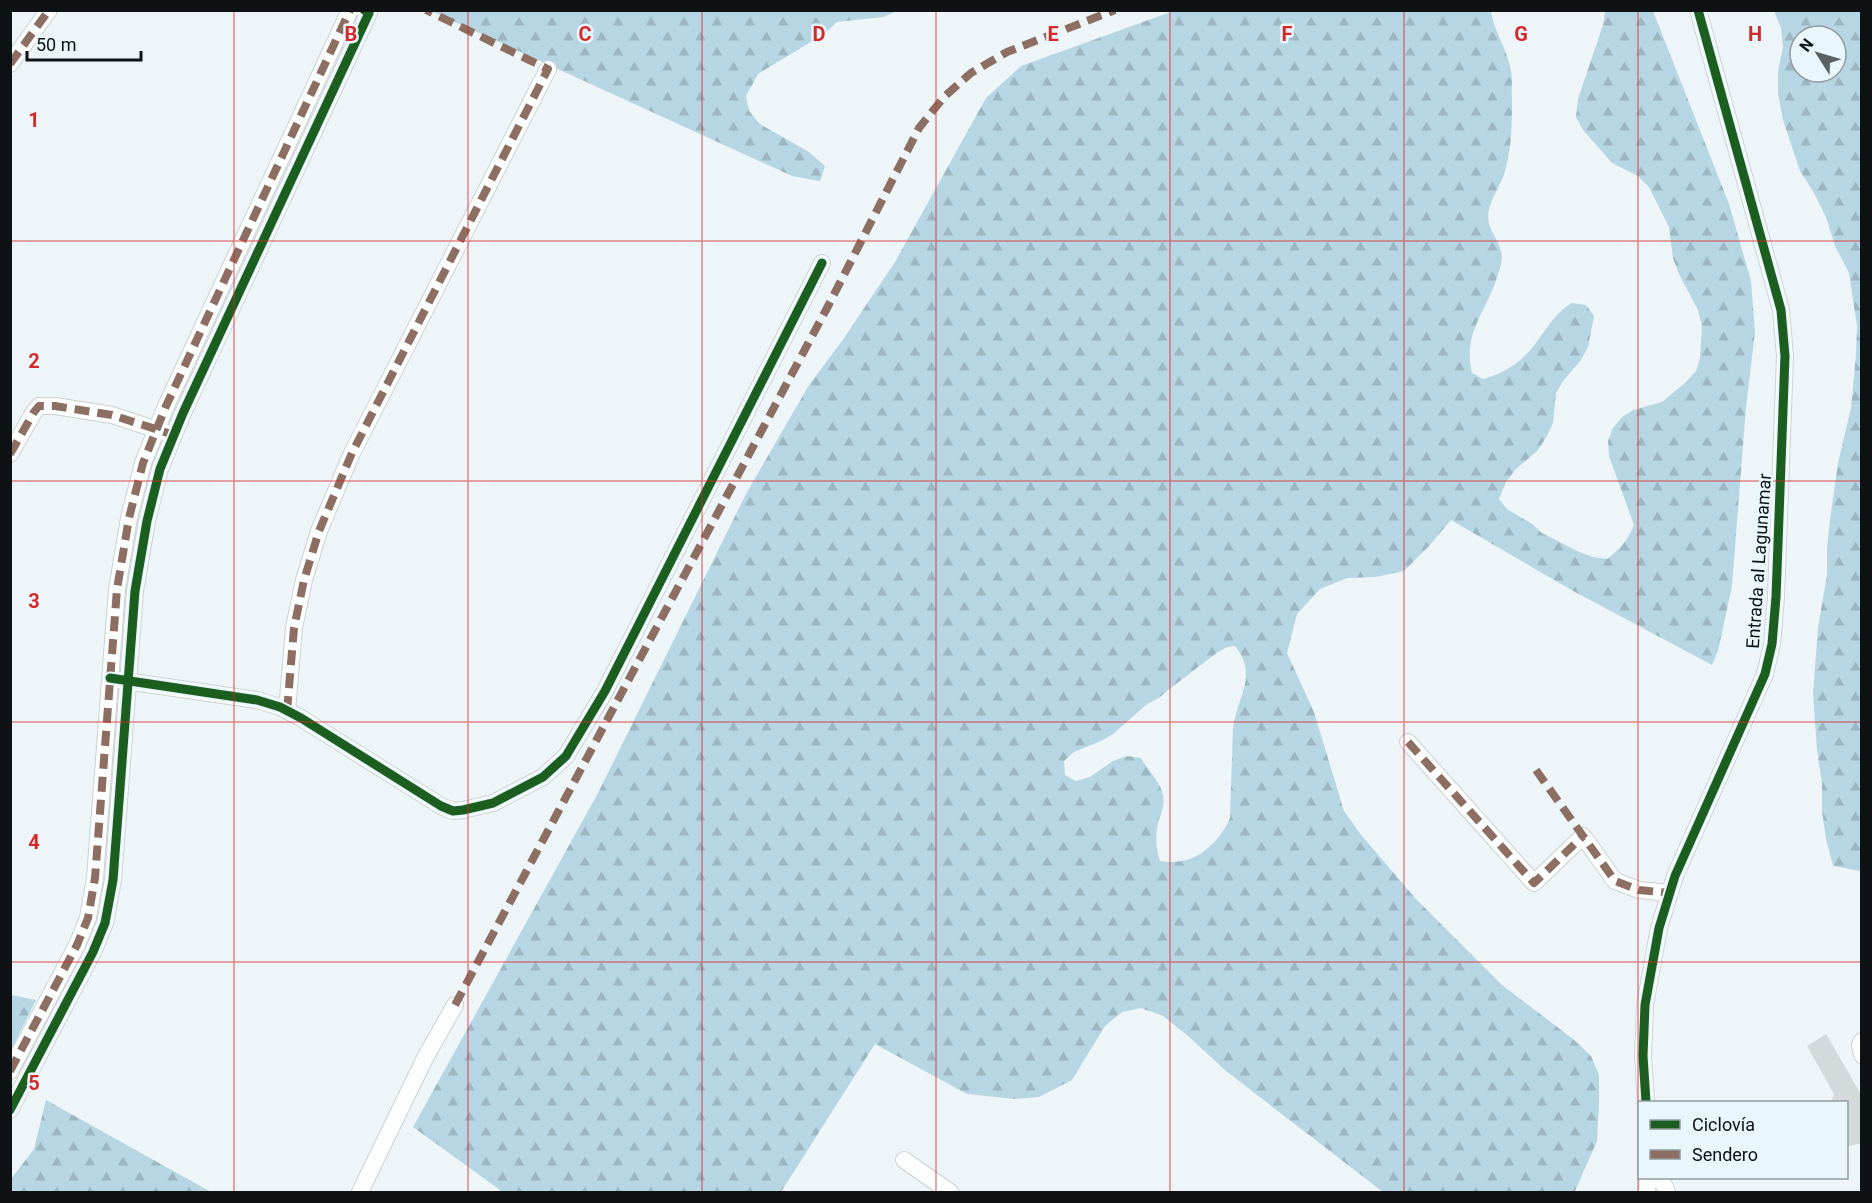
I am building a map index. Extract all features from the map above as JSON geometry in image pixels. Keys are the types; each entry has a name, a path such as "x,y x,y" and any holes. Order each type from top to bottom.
{"street":[{"path":"10,64 49,10"},
{"path":"10,1071 77,945 88,918 95,878 117,589 129,518 143,463 350,10"},
{"name":"Entrada al Lagunamar","path":"1646,1101 1643,1056 1645,1005 1659,928 1675,876 1765,674 1772,644 1776,597 1785,368 1781,309 1698,10"},
{"path":"10,1110 93,952 105,923 113,880 135,591 147,521 160,468 367,12"},
{"path":"287,711 294,628 304,580 319,531 352,453 549,69"},
{"path":"110,678 257,700 287,711 441,806 453,811 493,803 543,777 566,756 605,691 822,263"},
{"path":"10,454 39,406 55,406 112,415 174,435"},
{"path":"1408,742 1534,883 1583,836 1615,881 1639,890 1670,893"},
{"path":"360,1192 425,1058 455,1005"},
{"path":"1862,1041 1860,1045 1862,1055"},
{"path":"904,1160 950,1192"}],"green space":[{"path":"1176,10 1491,11 1512,74 1512,126 1507,162 1490,206 1488,218 1490,228 1501,251 1502,261 1494,287 1473,333 1470,345 1472,373 1483,379 1515,364 1531,349 1565,307 1572,303 1586,305 1594,316 1588,347 1556,393 1553,423 1547,436 1538,450 1515,470 1506,482 1499,499 1507,509 1542,533 1579,552 1607,559 1623,544 1634,525 1609,456 1608,441 1613,428 1622,417 1633,410 1662,402 1696,371 1700,358 1702,326 1698,310 1679,274 1673,258 1669,227 1649,187 1638,176 1612,163 1583,130 1576,117 1578,99 1603,25 1605,11 1653,11 1729,204 1751,281 1755,332 1746,407 1732,586 1718,651 1712,665 1575,592 1451,520 1404,571 1376,577 1347,578 1320,589 1297,614 1287,653 1314,712 1344,811 1362,836 1416,899 1502,985 1573,1039 1591,1056 1599,1075 1597,1141 1574,1192 1383,1192 1226,1071 1163,1016 1141,1008 1122,1012 1105,1026 1072,1080 1039,1097 1015,1099 967,1094 875,1044 781,1192 499,1192 500,1190 413,1127 598,793 746,494 809,385 842,341 895,262 986,98 1021,66","holes":["1235,646 1242,657 1246,677 1233,728 1230,818 1218,838 1202,853 1183,861 1160,861 1156,838 1163,795 1157,781 1141,758 1127,756 1113,761 1090,777 1076,781 1065,775 1064,761 1074,752 1113,734 1146,705 1160,697 1218,652"]},
{"path":"431,11 897,11 883,17 837,22 824,34 758,74 746,96 749,111 760,124 809,152 825,166 820,181 792,176"},
{"path":"1774,11 1861,11 1862,870 1860,871 1833,866 1822,811 1822,783 1813,693 1818,628 1827,574 1830,520 1838,463 1851,408 1857,326 1849,273 1835,246 1826,217 1800,171 1783,120 1778,94 1778,71 1783,47 1781,28"},
{"path":"10,995 36,1000 11,1050"},
{"path":"46,1100 211,1192 11,1192 11,1179 34,1149"}],"building":[{"path":"1826,1034 1862,1096 1862,1143 1848,1146 1848,1101 1831,1101 1834,1094 1807,1046"}],"marked path":[{"path":"10,64 49,10"},
{"path":"10,1071 77,945 88,918 95,878 117,589 129,518 143,463 166,406 350,10"},
{"path":"287,711 294,628 304,580 319,531 352,453 548,69 426,10"},
{"path":"455,1005 826,310 919,128 944,97 971,73 1007,52 1115,10"},
{"path":"10,454 39,406 55,406 112,415 174,435"},
{"path":"1408,742 1534,883 1583,836"},
{"path":"1536,770 1615,881 1639,890 1670,893"}],"cycle path":[{"path":"10,1110 93,952 105,923 113,880 135,591 147,521 160,469 183,413 369,13 364,10"},
{"path":"1646,1101 1643,1056 1645,1005 1659,928 1675,876 1765,674 1772,644 1776,597 1785,356 1781,310 1698,10"},
{"path":"110,678 257,700 280,707 441,806 453,811 493,803 543,777 566,756 605,691 822,263"}]}
